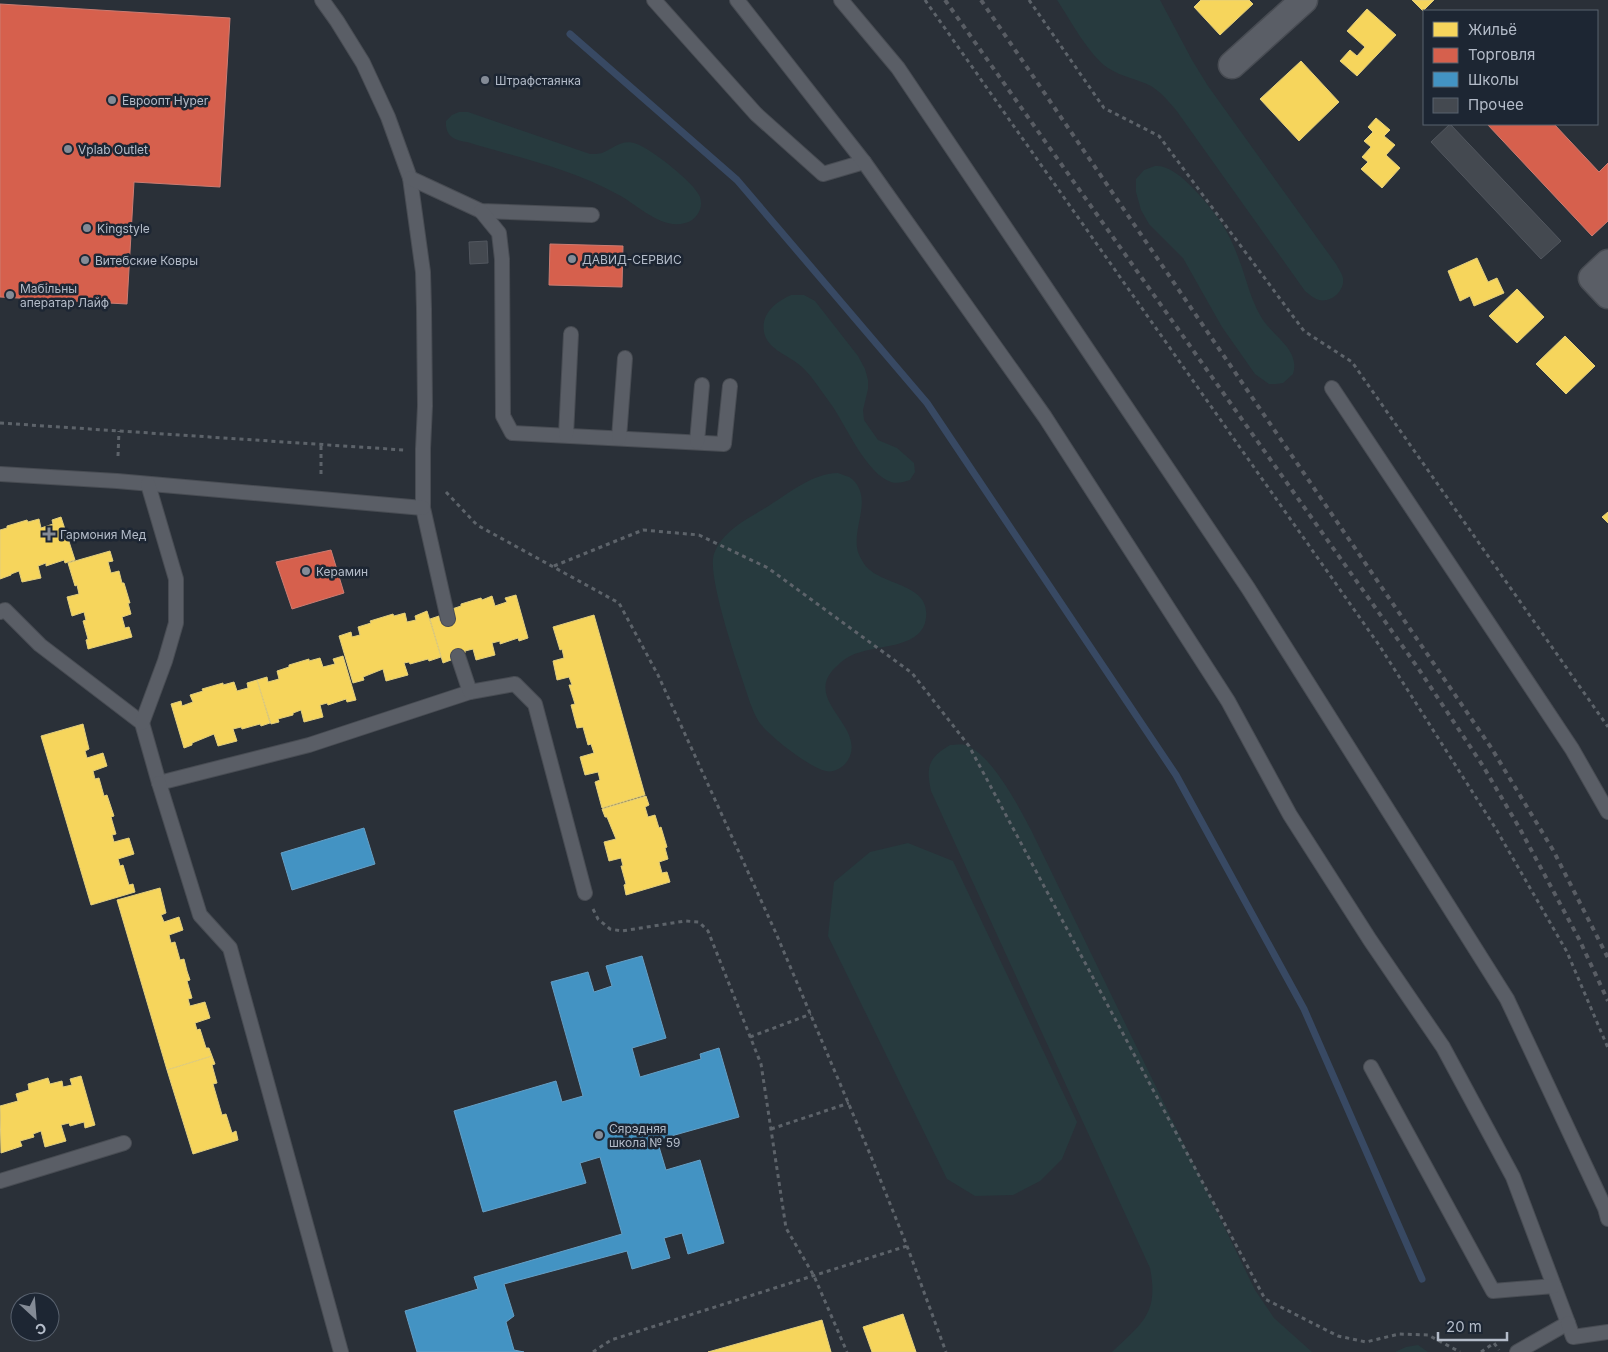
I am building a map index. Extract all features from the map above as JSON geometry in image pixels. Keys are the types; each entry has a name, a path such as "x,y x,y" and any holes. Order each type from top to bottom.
{"street":[{"path":"1232,65 1304,0"},
{"path":"1608,263 1592,278 1608,296"}],"lane":[{"path":"322,0 363,62 388,117 410,178 423,272 426,406 423,449 423,508 448,619"},
{"path":"654,0 756,114 823,174 864,162"},
{"path":"737,0 864,162 1045,417 1228,701 1290,815 1370,940 1443,1048 1513,1177 1573,1337 1608,1332"},
{"path":"842,0 898,68 1259,604 1507,999 1605,1208 1608,1219"},
{"path":"410,178 481,210 592,215"},
{"path":"481,210 500,233 502,259 503,416 512,433 724,444 730,386"},
{"path":"566,436 570,334"},
{"path":"619,438 626,358"},
{"path":"697,442 702,386"},
{"path":"1332,388 1572,749 1608,812"},
{"path":"0,474 148,484 423,508"},
{"path":"148,484 176,579 176,622 165,661 142,724 200,915 230,948 341,1352"},
{"path":"0,612 5,610 40,645 142,724"},
{"path":"458,656 470,692"},
{"path":"159,784 308,745 470,692 515,684 535,704 584,893"},
{"path":"1371,1067 1493,1291 1554,1286"},
{"path":"0,1181 124,1143"},
{"path":"1517,1352 1568,1323"}],"path":[{"path":"925,0 1379,645 1496,829 1567,952 1608,1048"},
{"path":"1029,0 1104,108 1159,136 1304,331 1352,362 1608,727"},
{"path":"0,423 404,450"},
{"path":"118,456 120,430"},
{"path":"321,445 321,474"},
{"path":"446,492 477,526 554,566 619,603 658,675 771,922 907,1246 946,1352"},
{"path":"554,566 643,530 699,535 768,568 912,673 969,746 1265,1299 1338,1336 1366,1342 1399,1334 1428,1335 1460,1352"},
{"path":"584,893 598,919 610,929 622,931 685,921 699,922 708,931 761,1064 786,1228 814,1276 847,1352"},
{"path":"750,1037 811,1014"},
{"path":"771,1129 849,1104"},
{"path":"593,1352 611,1340 907,1246"},
{"path":"1481,1352 1494,1343"}],"green space":[{"path":"1057,0 1160,0 1208,86 1341,272 1343,283 1336,295 1328,300 1319,300 1305,291 1176,110 1151,86 1113,71 1101,62 1080,37"},
{"path":"459,112 468,112 590,154 602,153 622,143 632,142 637,144 662,159 682,175 700,197 699,211 695,218 687,223 667,223 658,220 625,198 581,177 544,164 458,140 449,134 446,121 452,115"},
{"path":"1155,166 1173,171 1189,184 1211,209 1225,229 1235,249 1260,315 1284,343 1293,357 1293,374 1283,383 1269,384 1255,374 1222,327 1183,258 1149,224 1141,210 1136,192 1136,179 1144,170"},
{"path":"791,295 804,295 815,301 858,356 868,380 863,410 864,420 878,440 897,448 914,463 915,472 910,480 898,483 891,482 874,470 811,377 800,365 777,350 766,338 764,325 767,314 780,301"},
{"path":"838,473 852,479 861,495 862,505 857,543 862,561 879,576 912,591 920,597 925,606 926,618 918,635 910,640 851,655 840,663 828,677 826,689 829,701 849,736 852,748 844,765 839,769 826,771 810,764 790,751 771,735 758,720 751,705 726,628 715,583 713,566 714,554 718,545 738,525 802,484 820,476"},
{"path":"950,745 965,745 985,758 1012,795 1031,830 1255,1290 1274,1318 1312,1352 1112,1352 1140,1325 1146,1316 1152,1296 1150,1268 931,791 930,764 937,754"},
{"path":"908,843 953,861 1077,1122 1062,1159 1040,1181 1013,1195 975,1196 947,1179 828,936 834,882 870,852"},
{"path":"1418,1345 1428,1352 1395,1352 1406,1347"}],"building: Жильё":[{"path":"1201,0 1249,0 1253,4 1220,35 1194,7"},
{"path":"1412,0 1434,0 1423,10"},
{"path":"1367,9 1396,35 1357,76 1340,61 1350,50 1357,56 1365,47 1347,31"},
{"path":"1301,61 1339,102 1299,141 1260,99"},
{"path":"1376,118 1390,130 1384,136 1395,145 1386,155 1400,168 1382,188 1361,169 1368,162 1362,157 1371,147 1364,141 1373,132 1368,127"},
{"path":"1477,258 1488,282 1497,278 1504,293 1474,306 1470,296 1460,301 1448,271"},
{"path":"1517,289 1544,317 1517,343 1489,316"},
{"path":"1565,336 1595,366 1566,394 1536,364"},
{"path":"1608,512 1608,523 1602,517"},
{"path":"61,517 75,560 65,563 64,560 46,566 46,563 38,566 41,578 22,582 19,571 0,579 0,530 27,520 28,522 39,519 41,528 53,524 52,520"},
{"path":"110,551 113,561 108,562 111,573 119,571 130,603 128,603 131,614 122,617 125,628 129,627 132,637 88,649 86,640 88,639 83,621 86,620 84,612 72,616 67,597 79,594 68,563"},
{"path":"516,595 528,638 519,641 518,638 500,644 500,641 492,643 495,655 476,660 473,649 450,658 451,660 443,663 430,619 439,616 440,621 448,619 449,610 481,598 482,600 492,596 495,606 507,602 505,598"},
{"path":"427,611 441,657 429,661 428,659 410,664 409,662 404,663 408,675 386,681 383,669 363,677 364,680 353,683 339,636 351,632 352,637 360,635 358,627 393,614 394,616 405,613 407,622 416,620 415,616"},
{"path":"594,615 645,795 602,808 595,782 600,780 598,772 585,775 580,757 594,753 591,744 588,745 583,727 577,728 571,705 575,704 569,685 572,685 569,677 557,680 553,661 564,658 553,627"},
{"path":"343,656 356,700 347,702 346,699 328,705 327,703 320,705 323,717 304,722 301,710 293,713 293,715 278,719 279,722 271,724 257,680 267,677 268,682 279,679 277,671 309,659 309,661 320,658 323,667 335,664 333,659"},
{"path":"257,680 270,723 261,726 260,724 242,729 241,727 233,729 237,741 218,746 214,734 184,748 171,704 181,701 182,706 193,702 190,695 203,691 202,689 223,683 223,685 234,682 237,691 248,688 247,683"},
{"path":"83,724 89,749 85,751 87,758 103,753 107,766 93,771 95,779 99,778 104,796 107,795 114,816 111,817 116,834 112,835 114,842 129,838 134,854 118,859 120,866 123,865 129,885 133,884 135,892 91,905 41,736"},
{"path":"646,796 649,805 645,807 648,817 655,815 667,847 665,848 668,859 659,862 662,873 667,872 670,882 626,895 621,858 609,861 604,842 616,839 602,809"},
{"path":"160,888 166,913 161,915 164,922 179,917 183,930 169,935 171,943 175,942 180,960 184,959 190,980 187,981 192,998 188,999 190,1006 205,1002 210,1018 195,1023 197,1030 200,1029 206,1048 209,1048 212,1056 167,1070 117,900"},
{"path":"212,1056 215,1064 212,1065 217,1083 213,1084 222,1115 226,1114 232,1133 236,1131 238,1140 193,1154 167,1070"},
{"path":"81,1076 95,1125 85,1128 84,1122 70,1126 69,1123 61,1125 66,1141 45,1147 41,1131 33,1134 34,1137 20,1141 22,1146 1,1153 0,1106 18,1101 16,1094 29,1090 28,1084 48,1078 50,1084 62,1081 63,1087 72,1085 70,1079"},
{"path":"903,1314 916,1352 872,1352 863,1327"},
{"path":"822,1320 831,1352 708,1352"}],"building: Торговля":[{"name":"Евроопт Hyper","path":"0,4 230,18 220,187 134,182 127,304 0,297"},
{"path":"1488,125 1555,125 1599,172 1608,163 1608,221 1592,236"},
{"path":"550,244 623,246 622,287 549,285"},
{"path":"331,550 344,593 292,609 276,562"}],"building: Школы":[{"path":"364,828 375,864 292,890 281,853"},
{"path":"642,956 666,1038 632,1048 640,1077 701,1059 700,1054 719,1048 739,1117 657,1140 666,1170 700,1160 724,1243 688,1254 682,1233 664,1238 670,1258 632,1269 627,1251 504,1284 514,1316 506,1322 514,1350 524,1352 417,1352 405,1311 478,1289 474,1277 622,1234 600,1157 580,1163 586,1183 483,1212 454,1111 556,1081 562,1102 583,1096 551,982 588,972 594,992 612,986 606,966"}],"building: Прочее":[{"path":"1451,125 1561,241 1541,259 1431,142"},
{"path":"487,241 488,263 470,264 469,242"}],"waterway":[{"path":"570,34 737,180 927,403 1176,775 1304,1009 1422,1279"}],"railway":[{"path":"945,0 1418,668 1483,766 1520,829 1579,939 1608,1001"},
{"path":"981,0 1492,749 1553,850 1608,958"}],"place":[{"name":"Штрафстаянка","path":"485,80"},
{"name":"Евроопт Hyper","path":"112,100"},
{"name":"Vplab Outlet","path":"68,149"},
{"name":"Kingstyle","path":"87,228"},
{"name":"ДАВИД-СЕРВИС","path":"572,259"},
{"name":"Витебские Ковры","path":"85,260"},
{"name":"Мабільны аператар Лайф","path":"10,295"},
{"name":"Гармония Мед","path":"49,534"},
{"name":"Керамин","path":"306,571"},
{"name":"Сярэдняя школа № 59","path":"599,1135"}]}
